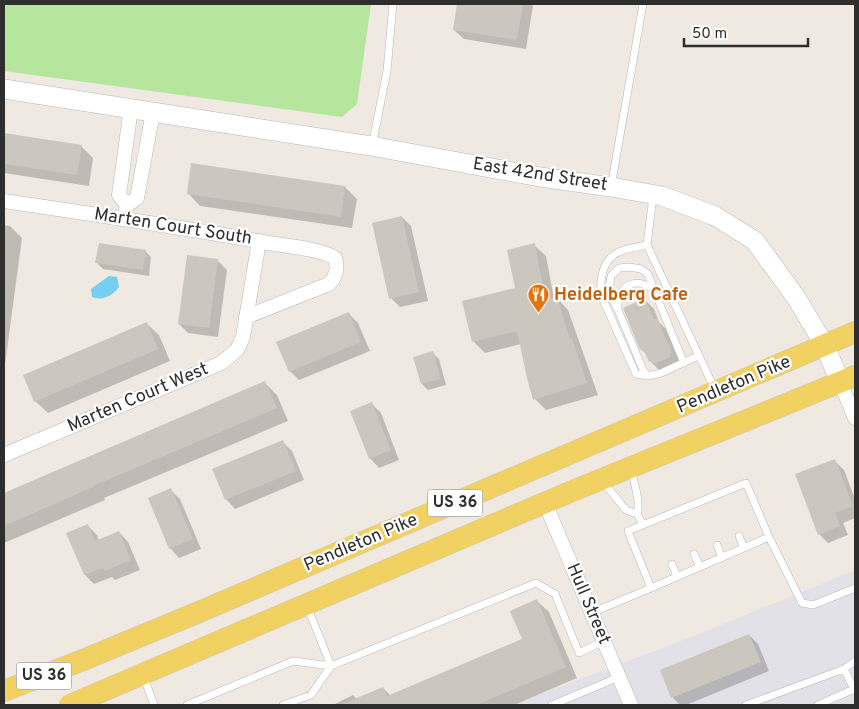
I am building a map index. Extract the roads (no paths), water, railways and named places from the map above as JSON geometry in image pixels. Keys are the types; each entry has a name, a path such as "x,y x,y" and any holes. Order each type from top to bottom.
{"main road":[{"name":"Pendleton Pike","path":"4,691 101,653 716,393 855,332"},
{"name":"Pendleton Pike","path":"70,705 544,502 848,379"}],"street":[{"name":"East 42nd Street","path":"4,89 371,146 531,176 654,194 715,216 755,241 796,299 848,379"},
{"path":"126,212 119,194 131,108"},
{"path":"126,212 137,198 153,112"},
{"name":"Marten Court South","path":"4,200 126,212 328,254 336,258 336,275 329,284 246,317"},
{"name":"Marten Court West","path":"4,455 221,363 229,357 238,347 243,337 259,241"},
{"path":"848,379 855,418"},
{"name":"Hull Street","path":"544,502 631,705"}],"lane":[{"path":"371,146 387,71 394,4"},
{"path":"611,187 643,4"},
{"path":"654,194 648,245 716,393"},
{"path":"648,245 616,253 604,267 600,282 601,295 636,374 648,376 698,356"},
{"path":"648,376 643,370 609,291 611,276 619,268 641,269 648,274 684,362"},
{"path":"618,310 617,301 620,292 628,285 646,284 654,290"},
{"path":"632,466 633,482 639,506 637,514"},
{"path":"601,479 626,510 637,514 643,525"},
{"path":"651,588 628,531 676,512 702,505 746,483 769,538 802,603 813,605 855,588"},
{"path":"676,512 679,520"},
{"path":"654,520 658,528"},
{"path":"739,536 744,548"},
{"path":"591,613 769,538"},
{"path":"717,545 722,558"},
{"path":"694,554 700,567"},
{"path":"672,564 677,577"},
{"path":"187,705 293,661 331,666 536,583 555,594 579,654 604,641"},
{"path":"306,604 331,666"},
{"path":"746,705 844,669 855,661"},
{"path":"283,705 294,703 311,694 331,666"},
{"path":"818,705 855,690 844,669"},
{"path":"143,674 152,704"},
{"path":"552,705 619,677"}],"water":[{"path":"109,276 117,277 119,287 107,297 92,297 91,289"}],"place":[{"name":"Heidelberg Cafe","path":"538,314"}]}
